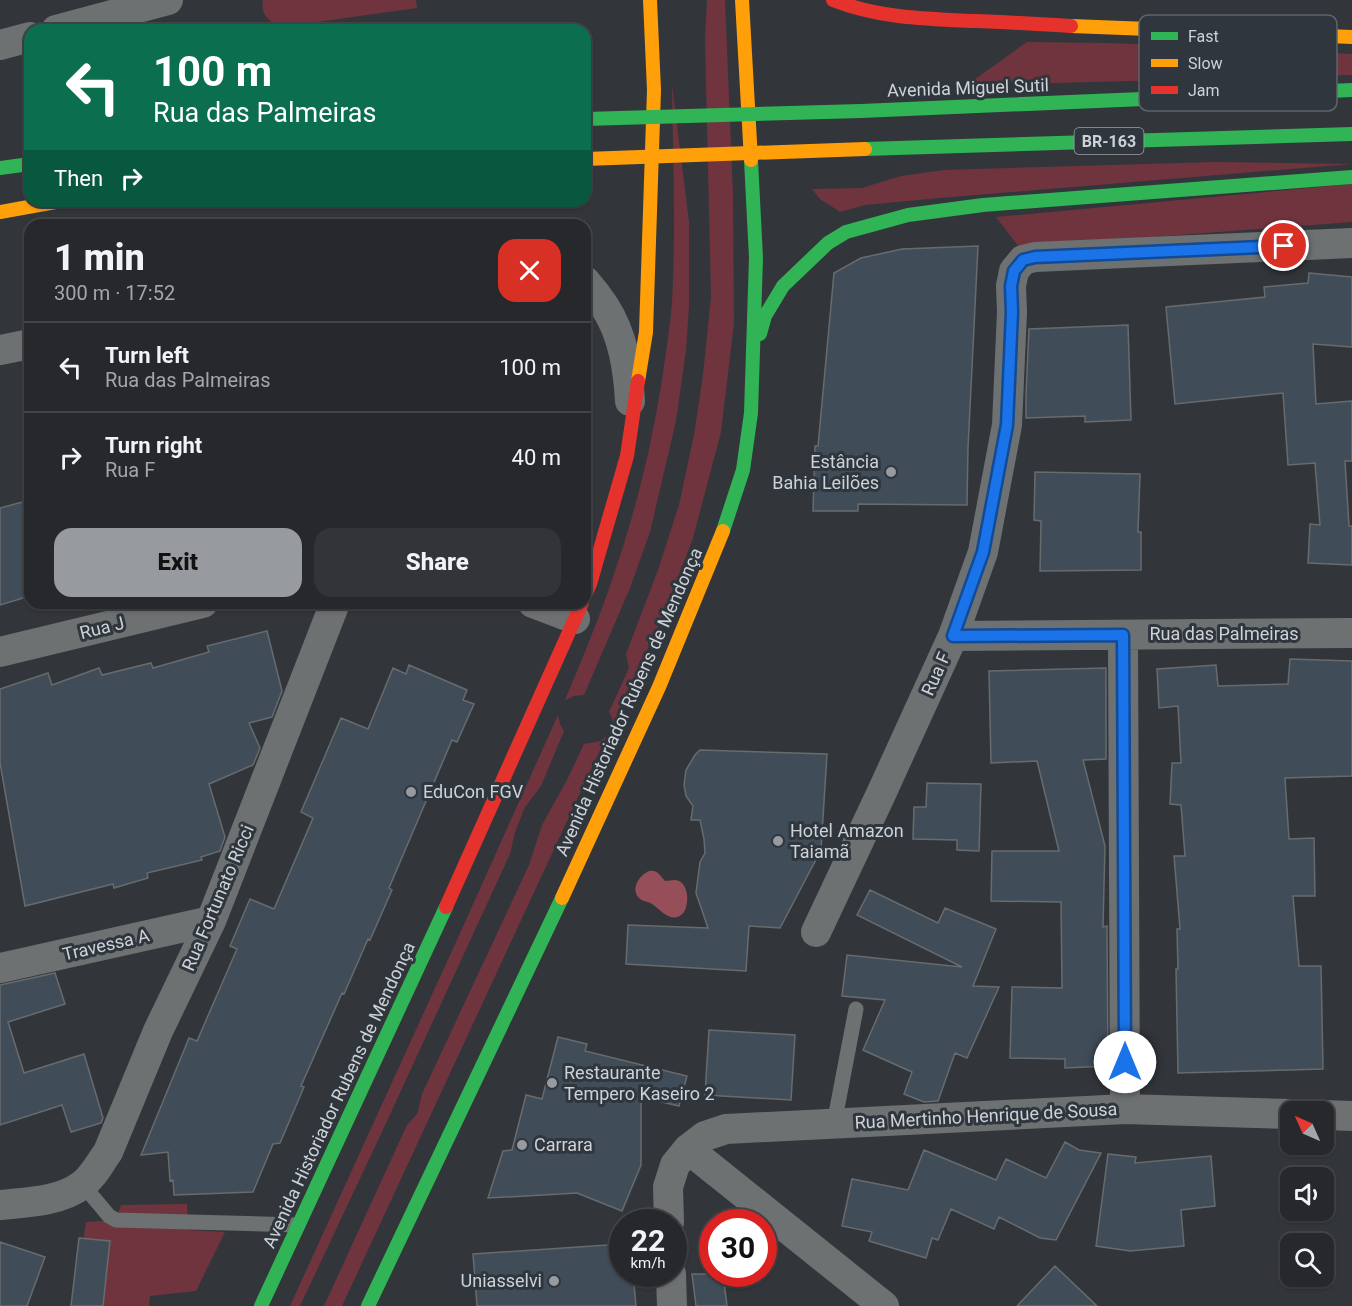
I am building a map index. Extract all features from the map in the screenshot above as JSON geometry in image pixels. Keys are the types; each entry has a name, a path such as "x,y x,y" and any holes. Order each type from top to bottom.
{"main road":[{"name":"Avenida Historiador Rubens de Mendonça","path":"591,581 627,456 646,332 654,90 650,0"},
{"name":"Avenida Historiador Rubens de Mendonça","path":"368,1306 536,953 659,687 716,550 743,470 752,413 756,258 742,0"},
{"path":"833,0 845,6 890,16 1139,30"},
{"path":"1337,36 1352,37"},
{"name":"Avenida Miguel Sutil","path":"1337,91 1352,90"},
{"name":"Avenida Miguel Sutil","path":"591,119 861,111 1139,99"},
{"name":"BR-163","path":"591,159 1352,134"},
{"path":"0,168 24,165"},
{"path":"753,356 765,316 783,286 828,243 846,232 908,215 982,205 1352,177"},
{"path":"0,212 28,207"},
{"name":"Avenida Historiador Rubens de Mendonça","path":"261,1306 458,881 579,609"}],"street":[{"path":"78,24 168,0"},
{"path":"0,45 24,39"},
{"name":"Rua F","path":"816,933 953,636 983,552 1007,425 1011,286 1014,271 1023,260 1035,257 1352,243"},
{"path":"591,289 615,325 622,346 629,380 627,456"},
{"path":"0,350 24,345"},
{"name":"Rua J","path":"0,652 169,609"},
{"name":"Rua Fortunato Ricci","path":"83,1185 108,1152 158,1031 211,921 333,609"},
{"name":"Rua das Palmeiras","path":"953,636 1352,633"},
{"path":"1123,635 1125,1109"},
{"name":"Travessa A","path":"0,968 211,921"},
{"name":"Rua Mertinho Henrique de Sousa","path":"688,1149 705,1136 726,1129 1125,1109 1280,1114"},
{"path":"1334,1115 1352,1116"},
{"path":"669,1209 668,1188 675,1165 688,1149 884,1306"},
{"path":"0,1204 62,1197 83,1185"},
{"path":"671,1287 672,1306"}],"lane":[{"path":"834,1124 856,1009"},
{"path":"83,1185 109,1216 116,1220 298,1224"}],"shaded area":[{"path":"263,0 416,0 417,8 302,24 275,24 266,17 262,5"},
{"path":"707,0 725,0 733,195 734,323 721,432 693,538 667,607 613,724 609,712 629,668 626,654 658,570 679,505 694,435 703,375 711,297 705,38"},
{"path":"1027,42 1139,44 1139,81 971,82"},
{"path":"1337,53 1352,54 1352,75 1337,75"},
{"path":"672,85 689,222 689,306 686,350 676,421 650,532 630,588 584,695 565,700 608,593 622,550 645,466 657,409 672,303 674,221"},
{"path":"1214,162 1352,164 865,205 840,212 820,199 812,189 862,188 901,176 944,170"},
{"path":"1352,184 1352,222 1019,247 996,217"},
{"path":"558,715 564,731 541,786 525,807 515,832 510,854 300,1306 290,1306 461,931"},
{"path":"607,735 342,1306 324,1306 407,1125 417,1114 422,1094 529,865 542,825 584,744 601,741"},
{"path":"649,871 656,872 665,881 679,881 685,887 687,904 680,916 676,918 667,916 636,894 637,882"},
{"path":"187,1204 188,1230 225,1232 196,1291 150,1296 149,1306 74,1306 86,1222 116,1220 121,1205"}],"building":[{"path":"978,246 967,505 858,504 858,511 813,511 815,446 818,446 834,273 861,258 902,249"},
{"path":"1309,273 1352,277 1352,347 1313,344 1316,404 1352,401 1352,461 1345,461 1349,526 1352,526 1352,565 1308,563 1310,524 1320,525 1315,463 1288,465 1283,393 1175,404 1166,307 1265,297 1264,287 1308,283"},
{"path":"1128,325 1131,420 1085,422 1085,416 1026,418 1029,329"},
{"path":"1035,472 1140,474 1138,532 1141,532 1141,570 1040,571 1041,521 1034,520"},
{"path":"24,502 24,598 0,605 0,508"},
{"path":"267,631 282,691 272,717 249,723 260,748 253,765 209,784 225,837 220,851 201,857 202,860 147,873 148,878 114,888 113,884 25,906 0,763 0,689 48,673 52,685 99,668 102,675 151,663 153,668 209,652 207,646"},
{"path":"1290,659 1352,661 1352,776 1285,778 1289,839 1314,838 1315,896 1293,896 1299,966 1321,966 1323,1069 1178,1073 1176,969 1178,969 1177,929 1180,929 1174,856 1185,856 1181,805 1170,804 1172,763 1181,763 1178,706 1159,708 1157,669 1216,665 1218,686 1288,684"},
{"path":"409,665 467,690 463,700 474,704 457,742 452,740 389,888 392,890 344,994 342,993 301,1086 304,1087 280,1143 273,1144 253,1192 174,1195 173,1180 170,1181 168,1152 141,1155 189,1038 197,1041 237,949 230,946 250,899 274,909 313,818 301,812 341,718 368,729 393,668 406,674"},
{"path":"1106,668 1106,759 1083,760 1105,846 1103,927 1107,926 1108,1066 1065,1068 1065,1059 1010,1058 1012,987 1062,988 1061,902 991,901 992,851 1059,851 1037,761 991,763 989,671"},
{"path":"700,750 827,754 821,850 780,928 749,926 746,971 626,964 628,925 708,928 696,893 700,862 705,853 704,839 700,820 691,820 693,806 686,796 684,785 686,770"},
{"path":"927,783 981,784 979,851 957,850 957,840 913,839 914,807 926,807"},
{"path":"870,890 938,923 945,908 996,929 973,986 999,987 967,1058 955,1053 938,1101 924,1102 904,1094 912,1072 863,1050 885,1000 842,996 847,955 962,967 857,915"},
{"path":"55,973 65,1004 8,1022 24,1073 84,1054 103,1118 101,1123 71,1132 62,1105 0,1125 0,985"},
{"path":"709,1030 795,1035 791,1100 705,1095"},
{"path":"558,1037 587,1044 585,1051 687,1076 679,1106 641,1097 641,1165 623,1209 617,1209 577,1193 488,1198 503,1151 512,1150 526,1095 542,1099"},
{"path":"1065,1142 1079,1150 1101,1153 1056,1240 1040,1238 999,1217 994,1229 951,1209 938,1240 932,1238 926,1258 869,1241 872,1232 842,1226 852,1179 908,1190 924,1150 996,1180 1006,1159 1046,1178"},
{"path":"1108,1154 1136,1157 1135,1163 1211,1156 1215,1206 1181,1210 1184,1246 1130,1251 1096,1246"},
{"path":"79,1238 110,1241 103,1306 71,1306"},
{"path":"0,1242 45,1257 27,1306 0,1306"},
{"name":"Uniasselvi","path":"609,1245 609,1287 634,1287 636,1306 477,1306 473,1254"},
{"path":"1055,1266 1097,1306 1017,1306"},
{"path":"692,1274 699,1274 699,1287 725,1287 727,1306 696,1306"}],"traffic: fast":[{"path":"1337,91 1352,90"},
{"path":"861,111 1139,99"},
{"path":"591,119 861,111"},
{"path":"865,149 1352,134"},
{"path":"723,531 743,470 751,413 756,258 751,160"},
{"path":"0,168 24,165"},
{"path":"760,334 765,316 783,286 828,243 846,232 908,215 983,205 1352,177"},
{"path":"368,1306 562,898"},
{"path":"261,1306 446,907"}],"traffic: slow":[{"path":"638,381 646,332 654,90 650,0"},
{"path":"742,0 751,160"},
{"path":"1071,26 1139,29"},
{"path":"1337,36 1352,37"},
{"path":"591,159 865,149"},
{"path":"0,212 28,207"},
{"path":"562,898 659,687 723,531"}],"traffic: jam":[{"path":"833,0 867,11 902,16 1071,26"},
{"path":"591,581 627,456 638,381"},
{"path":"446,907 579,609"}],"place":[{"name":"Estância Bahia Leilões","path":"891,472"},
{"name":"EduCon FGV","path":"411,792"},
{"name":"Hotel Amazon Taiamã","path":"778,841"},
{"name":"Restaurante Tempero Kaseiro 2","path":"552,1083"},
{"name":"Carrara","path":"522,1145"},
{"name":"Uniasselvi","path":"554,1281"}],"route":[{"path":"1125,1062 1123,635 953,636 983,552 1007,425 1011,286 1014,271 1023,260 1035,257 1284,246"}]}
